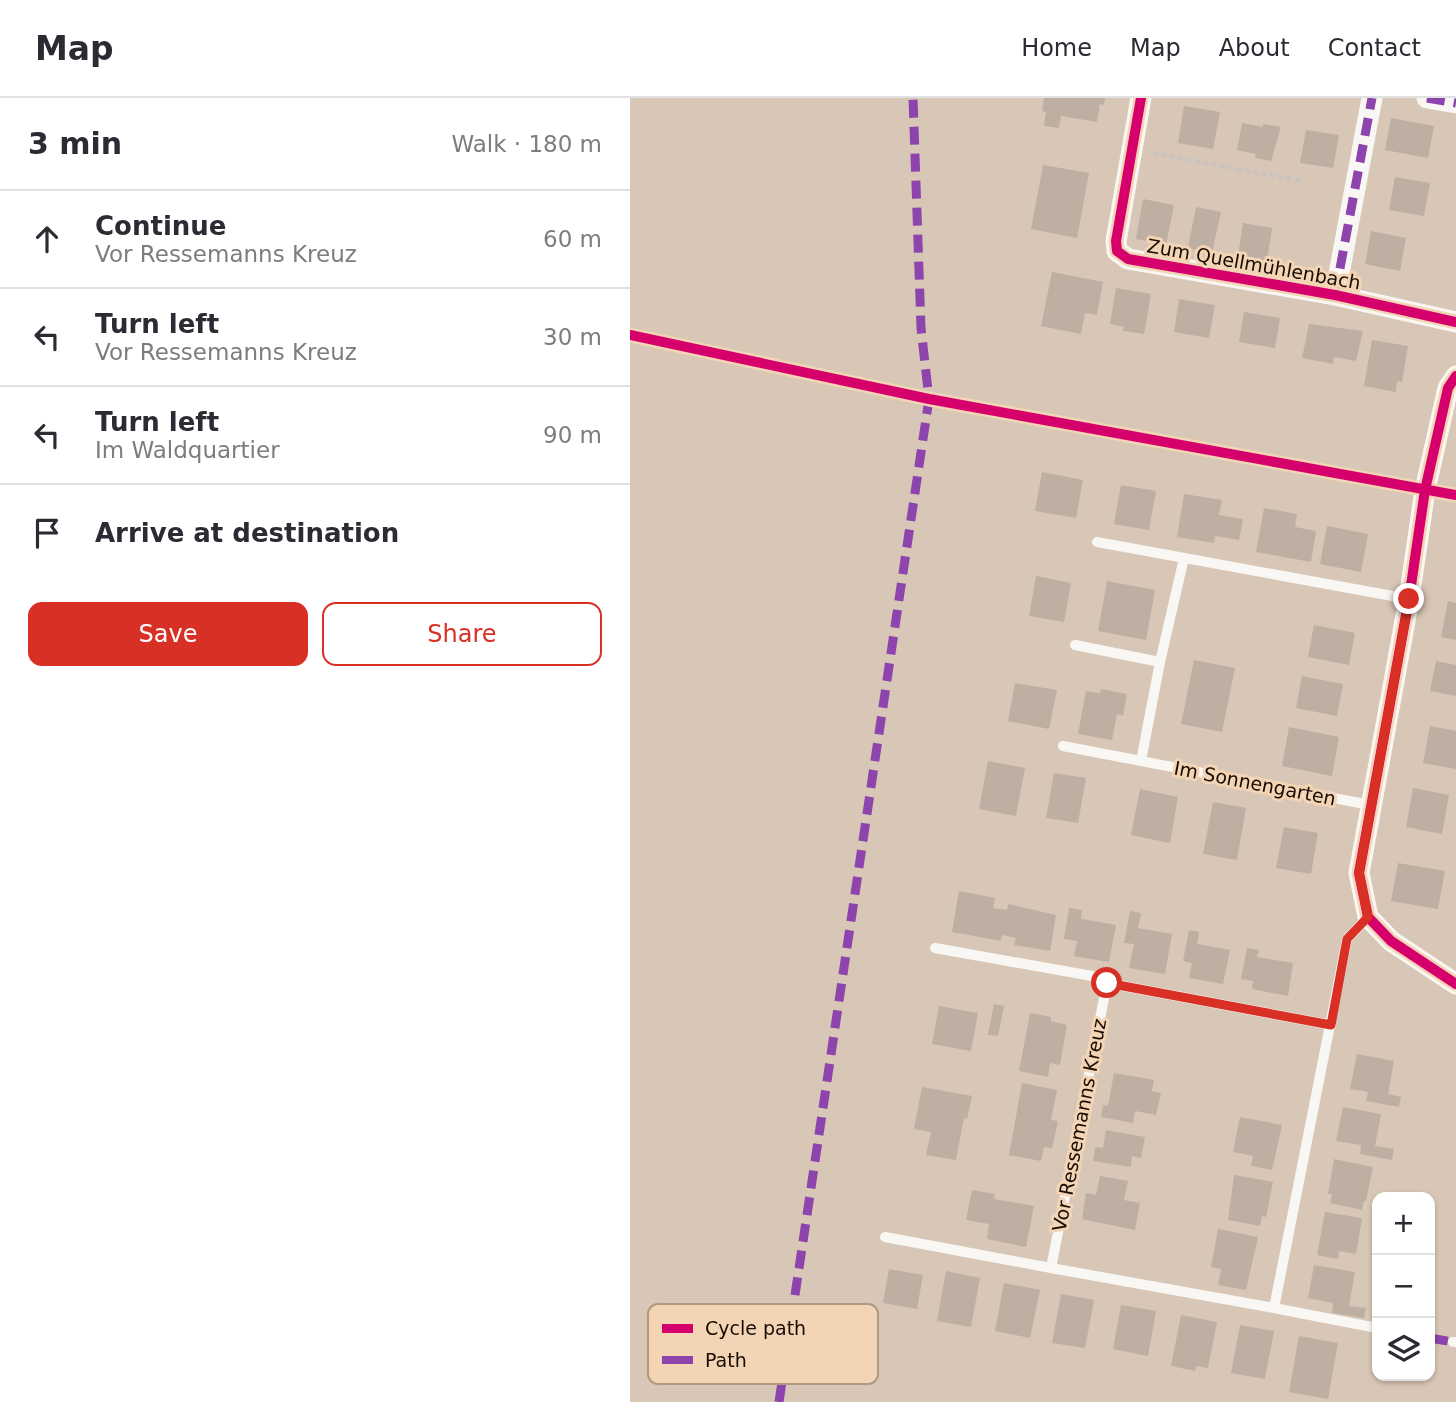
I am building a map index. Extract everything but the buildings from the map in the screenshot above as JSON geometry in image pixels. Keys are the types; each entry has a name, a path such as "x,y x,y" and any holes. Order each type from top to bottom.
{"street":[{"name":"Zum Quellmühlenbach","path":"1141,98 1116,241 1117,251 1128,259 1335,295 1456,322"},
{"name":"Zum Quellmühlenbach","path":"1335,295 1372,98"},
{"path":"1427,98 1456,103"},
{"path":"1456,376 1448,388 1426,490 1359,873 1368,917 1391,941 1456,984"}],"lane":[{"path":"1097,542 1409,599"},
{"path":"1141,761 1184,558"},
{"path":"1075,645 1160,662"},
{"name":"Im Sonnengarten","path":"1063,746 1370,805"},
{"path":"1274,1308 1347,939 1368,917"},
{"path":"935,948 1092,976 1107,983 1331,1025"},
{"name":"Vor Ressemanns Kreuz","path":"1051,1268 1107,983"},
{"path":"885,1237 1372,1327"}],"path":[{"path":"1132,149 1301,181"}],"marked path":[{"path":"794,1304 929,399 921,328 913,98"},
{"path":"1335,295 1372,98"},
{"path":"1427,98 1456,103"},
{"path":"1435,1339 1453,1342"},
{"path":"779,1402 782,1384"}],"cycle path":[{"path":"1141,98 1116,241 1117,251 1128,259 1335,295 1456,322"},
{"path":"630,335 929,399 1456,495"},
{"path":"1456,376 1448,388 1425,490 1409,599 1359,873 1368,917 1391,941 1456,984"}],"route":[{"path":"1107,983 1331,1025 1347,939 1368,917 1359,873 1409,599"}]}
